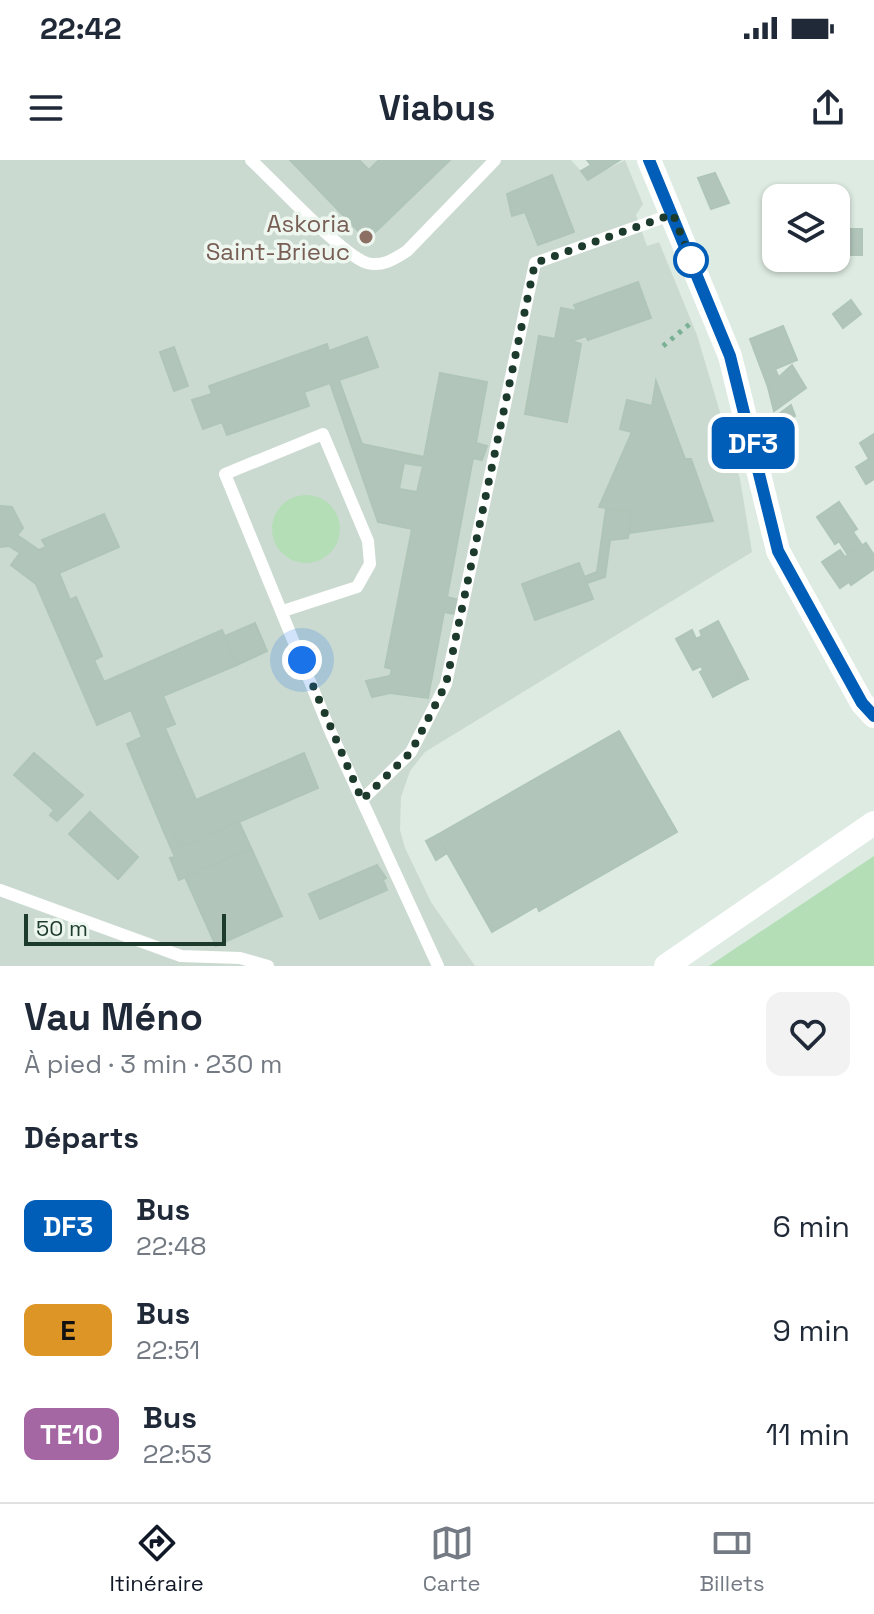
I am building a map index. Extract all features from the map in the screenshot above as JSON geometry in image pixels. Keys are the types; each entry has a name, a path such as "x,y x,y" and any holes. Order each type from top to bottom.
{"street":[{"path":"649,160 730,356 778,551 862,703 874,716"},
{"path":"666,966 874,823"}],"lane":[{"path":"251,160 354,256 377,264 392,261 407,251 495,160"},
{"path":"362,800 411,752 446,684 535,263 673,214"},
{"path":"283,611 357,587 370,564 368,541 323,434 225,474 331,733 438,966"},
{"path":"0,890 181,956 240,958 268,966"}],"path":[{"path":"663,346 710,307"}],"shaded area":[{"path":"0,160 571,160 588,179 625,160 643,204 636,215 647,246 659,242 697,335 740,479 752,552 425,752 410,771 401,797 400,830 405,848 431,902 475,966 0,966"}],"green space":[{"path":"299,495 313,495 325,500 335,510 340,529 335,548 325,558 313,563 299,563 287,558 277,548 272,536 272,522 277,510 287,500"},
{"path":"874,856 874,966 709,966"}],"building":[{"path":"290,160 359,160 369,170 379,160 450,160 367,240"},
{"path":"587,160 620,160 588,180 581,171 591,165"},
{"path":"715,173 729,203 711,209 698,178"},
{"path":"552,175 574,232 538,245 525,212 512,216 507,194"},
{"path":"850,229 862,229 862,255 850,255"},
{"path":"638,282 651,318 588,340 586,336 571,341 581,344 567,422 525,414 539,336 555,339 561,308 577,311 574,305"},
{"path":"851,300 861,314 843,328 833,314"},
{"path":"783,326 797,360 775,369 779,378 768,387 750,339"},
{"path":"367,337 378,367 339,380 362,444 424,457 440,373 487,382 476,443 487,446 482,460 473,458 447,597 459,600 455,614 444,612 428,698 390,693 372,697 366,681 390,676 392,669 385,667 412,529 378,522 330,383 304,392 309,406 227,435 222,422 203,429 192,400 212,394 209,386 327,344 329,351","holes":["404,463 423,466 417,492 399,489"]},
{"path":"174,347 188,386 174,391 160,352"},
{"path":"792,365 806,388 774,411 768,387"},
{"path":"656,381 685,459 691,459 713,521 629,533 632,512 599,507 632,432 620,429 627,400 652,406"},
{"path":"791,405 795,416 777,429 775,417"},
{"path":"874,434 874,479 866,484 856,467 869,459 860,443"},
{"path":"839,502 857,529 835,544 817,517"},
{"path":"0,506 12,507 23,528 17,535 39,550 46,547 42,540 104,514 119,547 59,573 70,600 76,597 102,656 94,660 104,682 222,630 237,665 163,696 175,724 165,728 196,800 304,753 318,788 179,848 171,828 164,832 127,744 142,737 131,710 97,725 36,584 11,565 20,553 9,546 0,547"},
{"path":"606,509 632,512 628,538 610,540 605,577 587,583 584,577 597,572"},
{"path":"853,532 862,545 848,555 839,541"},
{"path":"866,543 874,555 874,569 851,585 849,582 840,588 822,562 840,550 845,557"},
{"path":"579,563 593,599 535,620 522,584"},
{"path":"718,621 744,671 735,676 739,683 713,697 700,672 703,670 701,666 693,670 676,639 692,630 696,639 702,636 700,631"},
{"path":"255,623 267,651 237,665 225,636"},
{"path":"744,671 748,679 739,683 735,676"},
{"path":"619,731 677,832 539,911 537,906 492,932 437,835"},
{"path":"34,753 83,795 57,821 50,815 54,810 14,775"},
{"path":"90,812 138,857 118,879 69,834"},
{"path":"239,822 251,848 179,880 170,858 175,857 164,832 171,828 179,848"},
{"path":"437,835 447,853 436,860 426,841"},
{"path":"251,848 282,916 216,946 185,877"},
{"path":"377,865 386,878 383,880 387,890 320,919 309,894"}],"bus line":[{"name":"DF3","path":"649,160 730,356 778,551 862,703 874,716"}],"place":[{"name":"Askoria Saint-Brieuc","path":"366,237"}],"route":[{"path":"302,660 362,800 411,752 446,684 535,263 673,214 691,260"}]}
